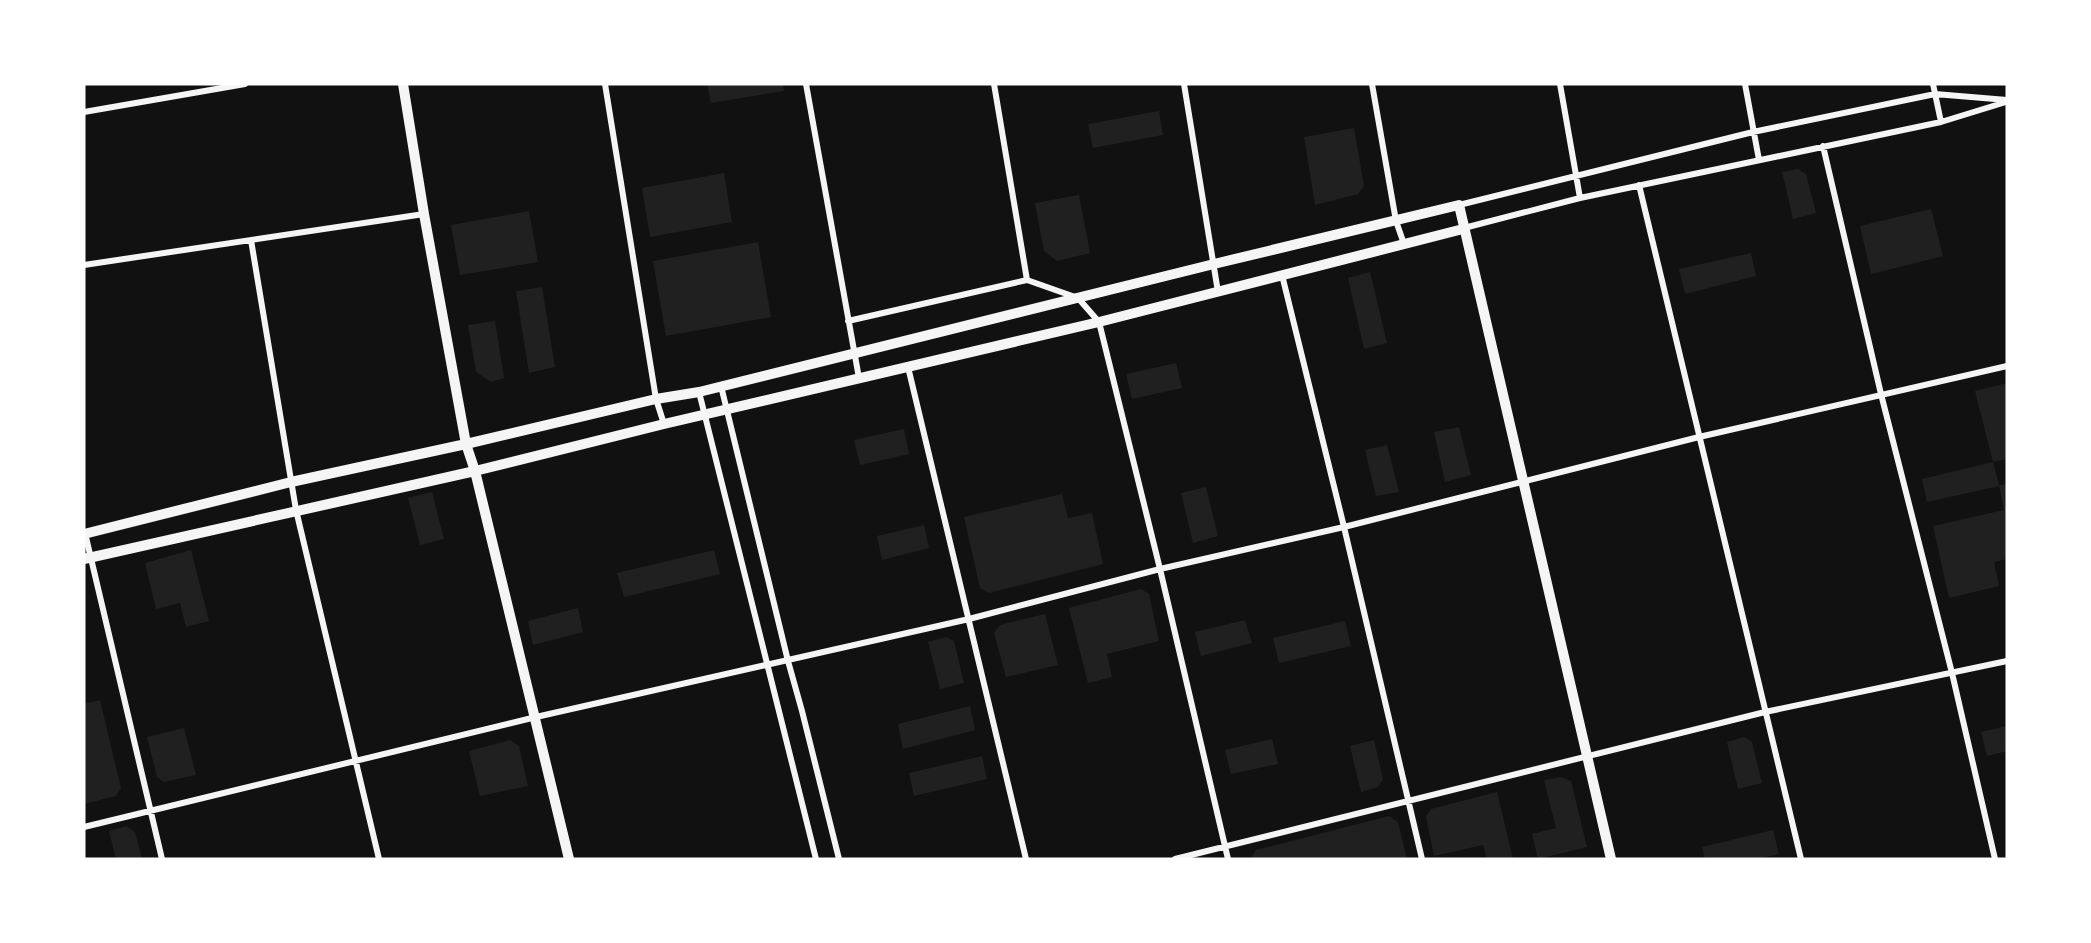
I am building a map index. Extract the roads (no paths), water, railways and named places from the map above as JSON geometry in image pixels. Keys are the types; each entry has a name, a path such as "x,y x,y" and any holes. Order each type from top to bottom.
{"street":[{"path":"84,112 246,84"},
{"path":"403,84 466,444 475,471 570,859"},
{"path":"605,84 656,399 664,424"},
{"path":"806,84 859,378"},
{"path":"994,84 1027,280"},
{"path":"1184,84 1218,292"},
{"path":"1372,84 1396,221 1404,244"},
{"path":"1560,84 1580,198"},
{"path":"1745,84 1760,160"},
{"path":"1933,84 1941,122"},
{"path":"162,859 88,559 84,532 291,482 656,399 699,392 1753,132 1935,94 2007,101"},
{"path":"88,559 475,471 664,424 1099,322 1580,198 1941,122 2007,101"},
{"path":"1823,146 1881,394 1952,673 1995,859"},
{"path":"1638,185 1801,859"},
{"path":"1459,205 1611,859"},
{"path":"84,265 424,214"},
{"path":"251,240 296,510 379,859"},
{"path":"1282,275 1422,859"},
{"path":"848,321 1027,280 1078,298 1099,322 1160,568 1228,859"},
{"path":"908,366 1026,859"},
{"path":"84,827 536,717 969,619 1160,568 1344,527 1699,437 2007,366"},
{"path":"721,386 839,859"},
{"path":"699,392 816,859"},
{"path":"1174,859 1764,712 2007,661"}]}
